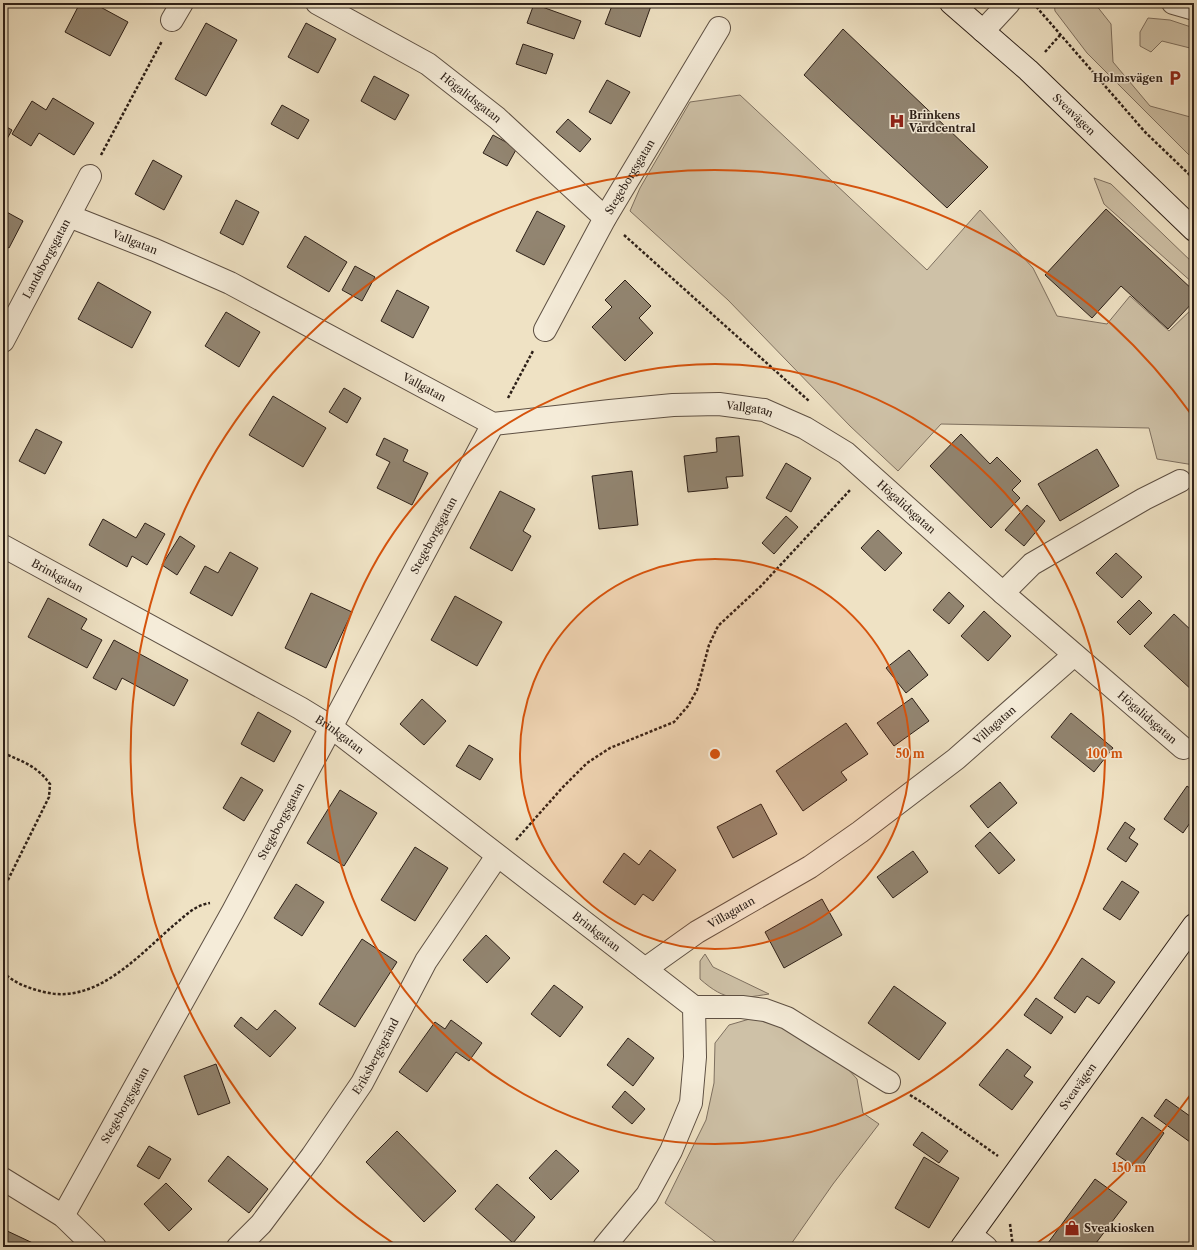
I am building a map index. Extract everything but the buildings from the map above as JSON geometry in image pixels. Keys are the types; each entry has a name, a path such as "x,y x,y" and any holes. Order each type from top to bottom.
{"street":[{"name":"Högalidsgatan","path":"317,3 428,64 497,118 605,218"},
{"name":"Sveavägen","path":"951,3 1075,114 1194,230"},
{"path":"983,31 1009,3"},
{"path":"1173,3 1194,9"},
{"name":"Stegeborgsgatan","path":"545,330 605,218 719,28"},
{"name":"Landsborgsgatan","path":"3,341 90,176"},
{"name":"Vallgatan","path":"69,216 155,250 230,283 494,424 610,410 673,405 719,404 764,410 805,428"},
{"name":"Stegeborgsgatan","path":"64,1216 233,911 494,424"},
{"name":"Högalidsgatan","path":"805,428 846,453 1003,593 1183,748"},
{"path":"1003,593 1032,564 1144,499 1180,481"},
{"name":"Brinkgatan","path":"3,546 300,708 331,727 646,969"},
{"name":"Villagatan","path":"646,969 697,932 803,871 860,832 956,759 1074,655"},
{"name":"Eriksbergsgränd","path":"238,1247 261,1224 312,1156 362,1084 426,961 499,857"},
{"name":"Sveavägen","path":"973,1243 1018,1170 1194,926"},
{"path":"646,969 694,1006 765,1010 787,1018 889,1082"},
{"path":"604,1247 647,1195 671,1151 691,1103 695,1057 694,1006"},
{"path":"3,1179 64,1216 95,1247"}],"path":[{"path":"1033,3 1145,132 1194,180"},
{"path":"90,176 177,12"},
{"path":"605,218 814,406"},
{"path":"494,424 545,330"},
{"path":"499,857 587,763 610,748 674,722 688,706 697,690 709,645 718,626 761,586 867,472"},
{"path":"3,753 29,763 42,773 50,784 49,797 3,890"},
{"path":"3,972 10,979 29,988 52,994 68,994 92,988 120,971 192,910 204,904 212,903 222,905 233,911"},
{"path":"889,1082 926,1105 1018,1170"}],"shaded area":[{"path":"1054,3 1087,3 1096,5 1111,24 1113,62 1150,106 1194,118 1194,160 1087,53 1055,11"},
{"path":"1148,18 1170,20 1194,28 1194,49 1162,41 1151,52 1140,46 1140,32"},
{"path":"740,95 927,270 980,210 1033,268 1057,316 1107,324 1130,296 1169,331 1194,307 1194,465 1157,459 1149,428 941,424 898,471 850,426 728,300 630,211 640,188 690,102"},
{"path":"1094,178 1111,184 1194,264 1194,284 1104,204"},
{"path":"705,954 713,967 769,994 740,998 717,992 700,979 700,961"},
{"path":"753,1018 781,1027 848,1069 857,1079 863,1113 879,1124 833,1184 789,1247 722,1247 665,1203 706,1120 714,1083 715,1043 729,1025"}],"place":[{"name":"Holmsvägen","path":"1175,78"},
{"name":"Brinkens Vårdcentral","path":"897,121"},
{"name":"Sveakiosken","path":"1072,1228"}]}
